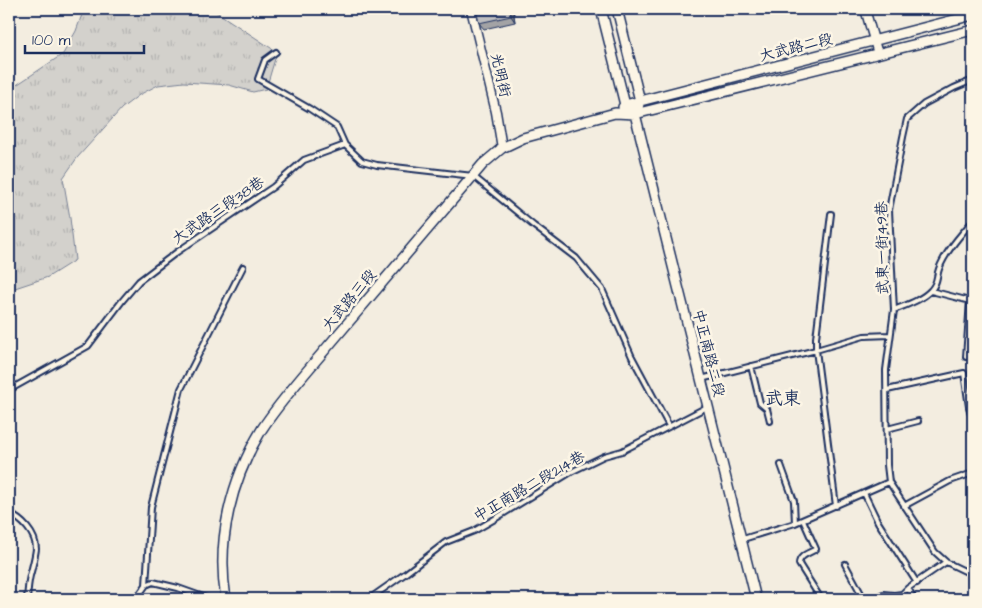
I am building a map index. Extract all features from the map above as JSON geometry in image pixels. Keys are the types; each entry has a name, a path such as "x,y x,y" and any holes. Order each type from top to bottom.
{"street":[{"name":"光明街","path":"471,9 496,112 502,148"},
{"path":"601,9 625,105 635,114 640,101 617,9"},
{"path":"865,9 878,54"},
{"name":"大武路二段","path":"625,105 973,15"},
{"name":"大武路二段","path":"635,114 973,30"},
{"name":"大武路三段","path":"614,113 625,105"},
{"name":"大武路三段","path":"226,599 222,555 232,498 244,464 272,415 307,371 493,154 523,138 614,113 635,114"},
{"name":"中正南路二段","path":"635,114 756,599"}],"lane":[{"path":"276,52 266,60 258,79 337,127 345,145 362,161 377,165 473,176 576,258 602,289 632,357 668,426"},
{"name":"武東一街49巷","path":"889,482 887,465 886,370 894,310 889,210 903,137 907,119 924,104 973,80"},
{"name":"大武路三段38巷","path":"9,390 88,346 139,281 177,252 273,187 304,160 345,145"},
{"path":"831,214 816,350 836,506"},
{"path":"894,310 914,302 931,291 936,283 939,269 951,248 973,221"},
{"path":"146,585 151,507 181,389 243,267"},
{"path":"931,291 970,301 966,357"},
{"path":"701,379 864,336 890,334"},
{"path":"751,366 760,403 767,409 770,421"},
{"path":"887,390 964,373 973,420"},
{"name":"中正南路二段214巷","path":"369,599 446,542 474,531 571,472 604,456 622,451 708,406"},
{"path":"887,430 918,420"},
{"path":"781,466 794,501 795,523"},
{"path":"904,506 950,481 973,473"},
{"path":"741,540 803,520 889,482 935,552 946,562 973,575"},
{"path":"864,493 878,522 916,583"},
{"path":"9,514 30,530 36,546 27,599"},
{"path":"803,520 816,549 801,558 799,564 820,599"},
{"path":"872,599 883,594 902,594 946,562"},
{"path":"845,564 864,599"},
{"path":"136,599 146,585 153,582 178,588 209,599"},
{"path":"908,588 914,599"}],"green space":[{"path":"84,9 214,9 277,52 266,89 253,92 229,85 184,82 158,85 139,95 122,108 77,158 63,178 75,260 48,277 9,290 9,90 63,54 76,31"}],"building":[{"path":"476,9 510,9 511,16 479,23"}],"district":[{"name":"武東","path":"783,398"}]}
